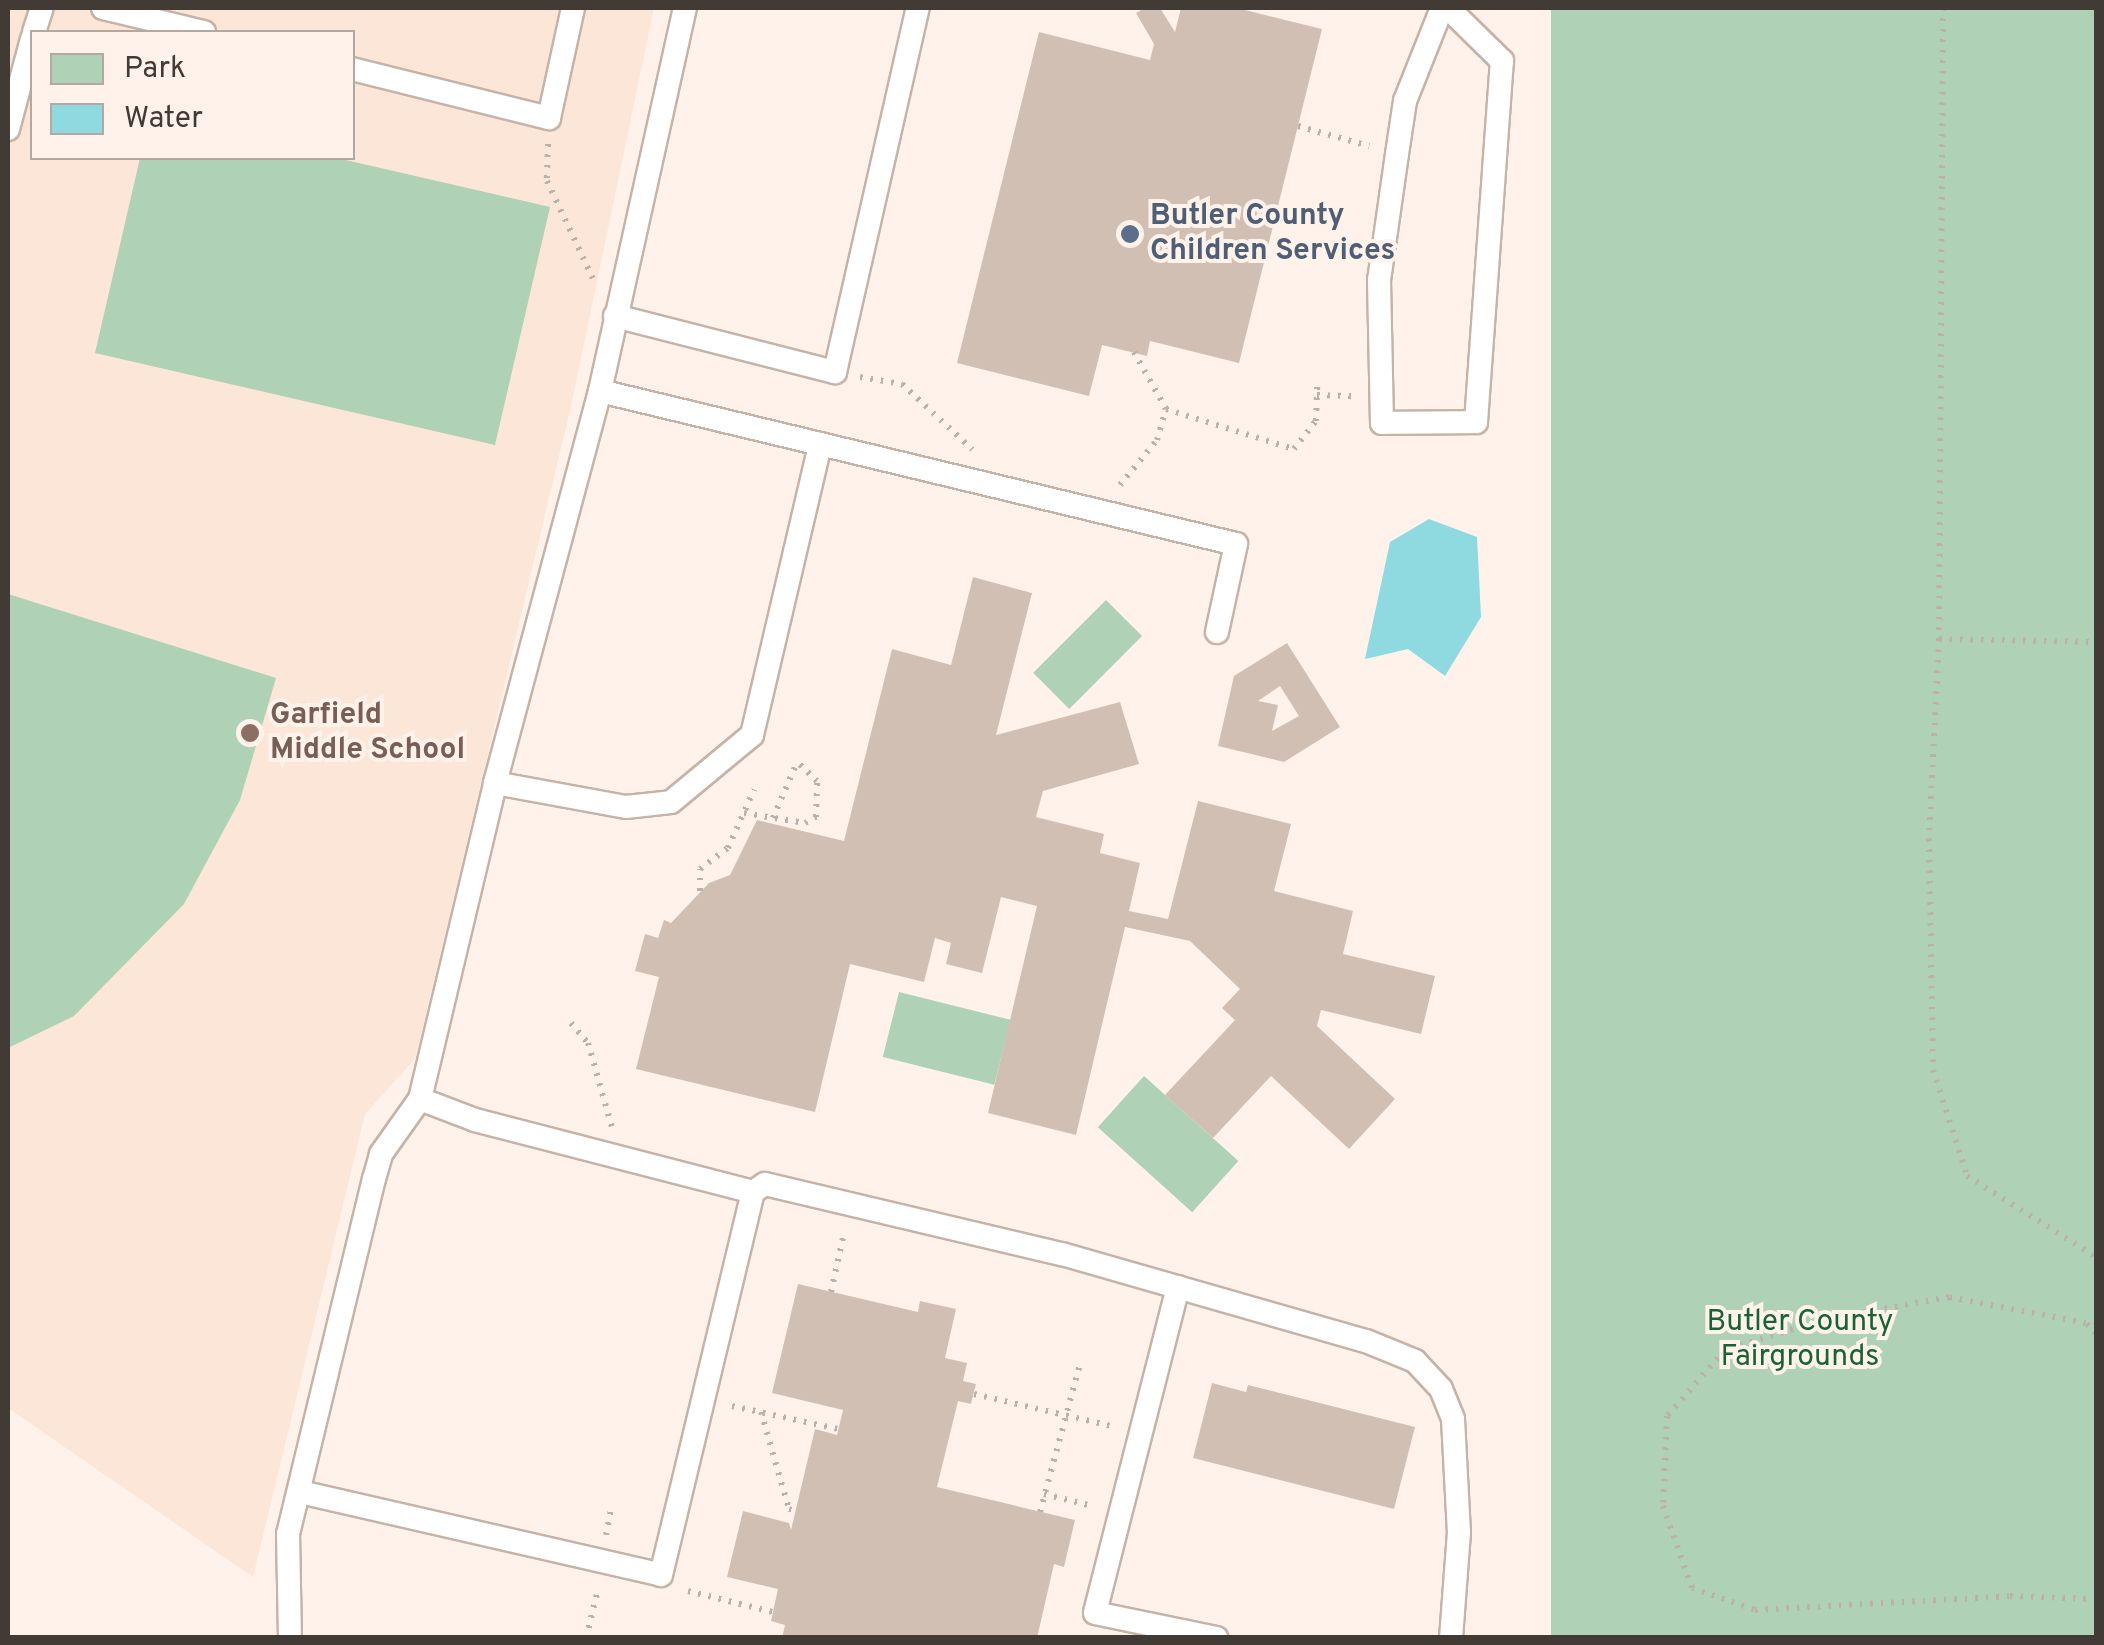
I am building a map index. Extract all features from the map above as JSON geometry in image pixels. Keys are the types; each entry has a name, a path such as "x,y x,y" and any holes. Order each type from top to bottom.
{"lane":[{"path":"104,8 196,30"},
{"path":"355,71 549,118 573,8"},
{"path":"615,316 834,372 918,8"},
{"path":"1445,8 1502,61 1476,422 1382,423 1379,280 1405,101 1445,8"},
{"path":"290,1638 288,1534 382,1154 420,1098 495,782 600,391 680,9"},
{"path":"8,129 30,47"},
{"path":"600,391 1236,544 1217,632"},
{"path":"495,782 626,807 671,802 752,736 820,444"},
{"path":"420,1098 475,1120 752,1192"},
{"path":"300,1492 662,1575 752,1192 764,1184 1178,1287 1366,1341 1414,1361 1442,1389 1453,1418 1459,1532 1450,1638"},
{"path":"1178,1287 1095,1613 1216,1638"}],"path":[{"path":"1942,8 1939,640 1929,838 1933,1070 1967,1176 2096,1257"},
{"path":"549,118 547,181 615,316"},
{"path":"1298,126 1397,154"},
{"path":"1134,352 1166,410 1294,449 1316,421 1317,386"},
{"path":"834,372 902,384 972,450"},
{"path":"1103,512 1157,440 1166,410"},
{"path":"1939,640 2096,642"},
{"path":"744,813 773,818 805,823 816,817 817,781 796,764 773,818"},
{"path":"700,892 700,869 728,848 754,790"},
{"path":"571,1023 588,1044 613,1130"},
{"path":"831,1292 844,1233"},
{"path":"2096,1333 2086,1323 1949,1297 1822,1320 1725,1350 1666,1416 1663,1506 1692,1588 1755,1610 2010,1596 2096,1599"},
{"path":"1040,1512 1082,1360"},
{"path":"974,1394 1141,1432"},
{"path":"731,1405 838,1429"},
{"path":"761,1412 789,1509 795,1511"},
{"path":"1044,1494 1120,1512"},
{"path":"604,1541 612,1510"},
{"path":"586,1638 598,1589"},
{"path":"688,1591 773,1612"}],"shaded area":[{"name":"Garfield Middle School","path":"8,8 654,8 571,406 415,1059 365,1114 253,1577 8,1408"}],"green space":[{"name":"Butler County Fairgrounds","path":"1551,8 2096,8 2096,1638 1551,1638"},
{"path":"140,160 346,160 550,207 495,445 95,353"},
{"path":"8,594 276,678 240,800 184,904 74,1016 8,1048"},
{"path":"1106,600 1142,636 1069,709 1033,673"},
{"path":"899,992 1011,1020 994,1085 883,1057"},
{"path":"1144,1076 1238,1161 1192,1212 1098,1127"}],"water":[{"path":"1429,519 1477,537 1481,617 1445,676 1408,649 1365,659 1390,542"}],"building":[{"name":"Butler County Children Services","path":"1145,8 1160,8 1175,32 1181,8 1237,8 1322,29 1239,363 1150,341 1147,356 1102,345 1089,396 957,363 1039,32 1150,60 1154,44 1136,13"},
{"path":"973,577 1032,593 996,735 1120,702 1139,764 1043,791 1036,817 1104,834 1100,853 1140,863 1129,911 1168,919 1198,801 1291,824 1274,891 1353,911 1343,954 1435,976 1421,1034 1321,1010 1317,1026 1395,1099 1349,1149 1271,1076 1213,1138 1165,1095 1235,1020 1222,1008 1240,989 1190,941 1125,927 1076,1135 988,1113 1037,906 1001,897 982,973 946,964 951,943 935,938 924,982 850,964 815,1112 636,1069 659,977 635,971 645,934 658,938 664,920 671,923 709,883 730,875 757,820 844,841 892,649 951,665"},
{"path":"1287,643 1340,727 1284,762 1218,746 1234,676","holes":["1280,686 1299,716 1272,731 1278,705 1258,701"]},
{"path":"798,1284 918,1312 920,1301 956,1309 945,1358 967,1363 963,1381 976,1384 971,1404 958,1401 937,1487 1075,1520 1064,1567 1054,1564 1037,1638 782,1638 785,1625 771,1621 778,1589 727,1577 743,1511 789,1523 791,1530 815,1429 837,1435 843,1410 772,1393"},
{"path":"1212,1383 1246,1392 1248,1385 1415,1427 1394,1509 1193,1458"}],"place":[{"name":"Butler County Children Services","path":"1130,234"},
{"name":"Garfield Middle School","path":"250,733"}]}
